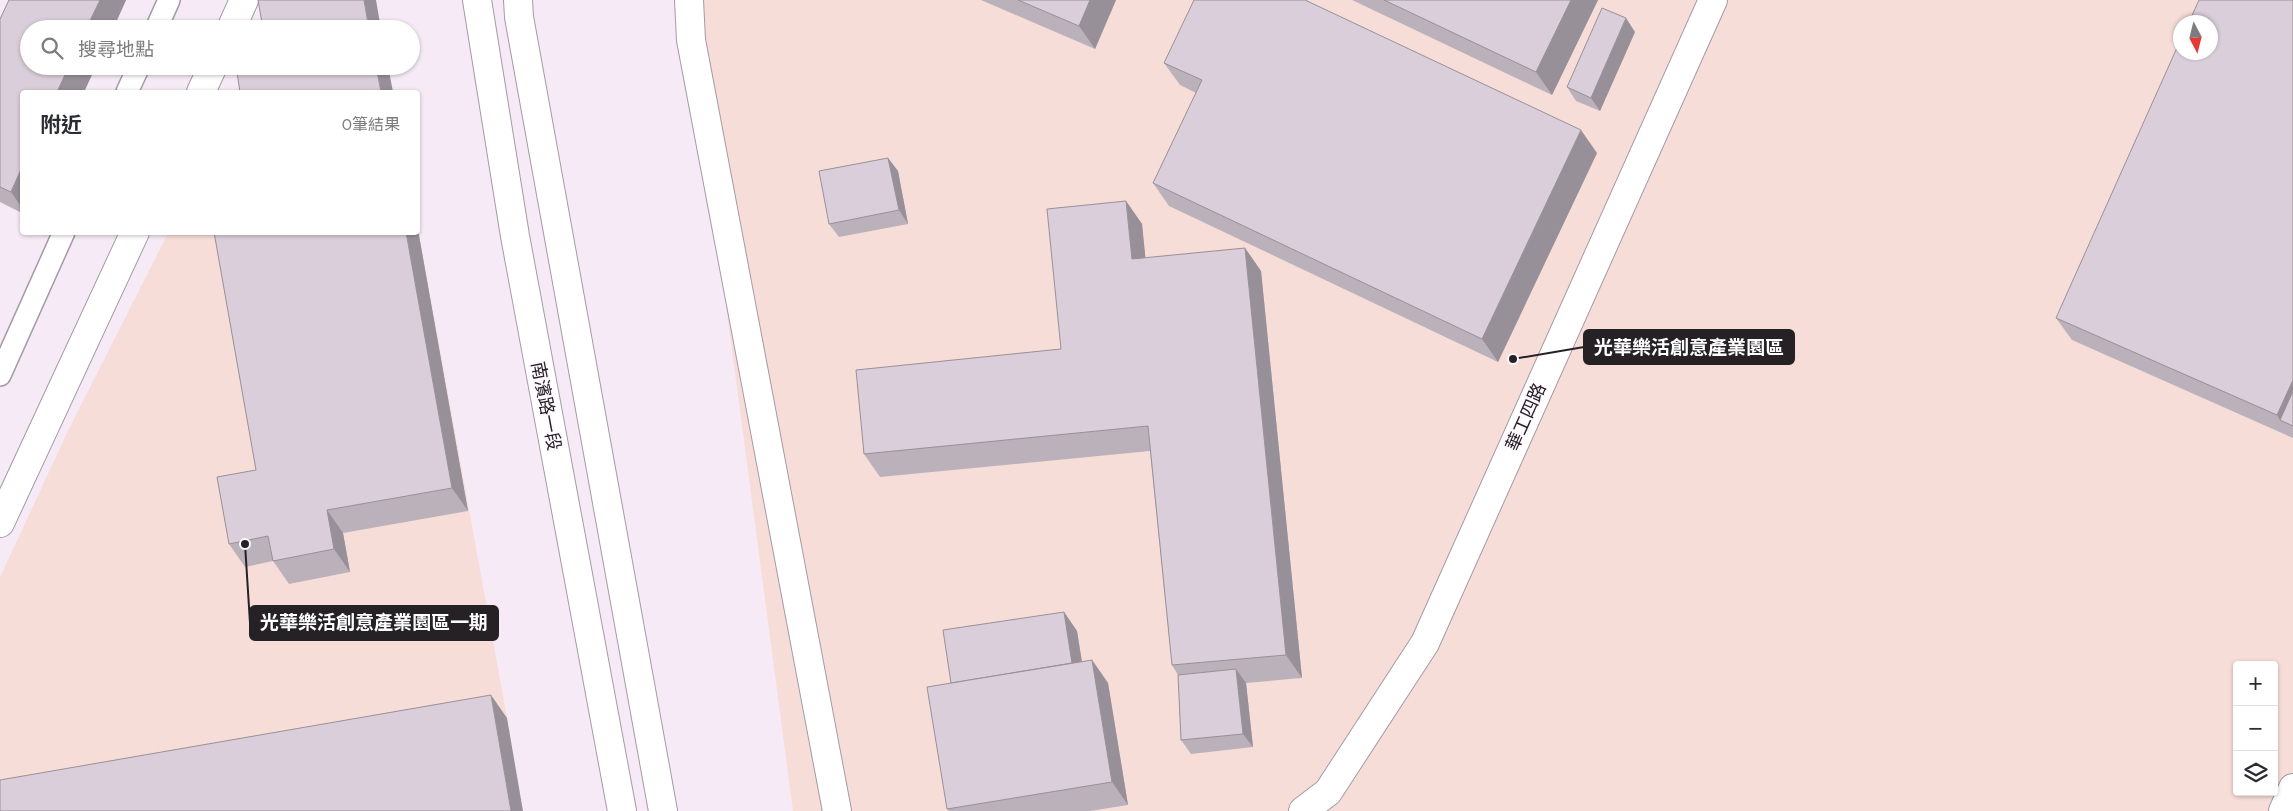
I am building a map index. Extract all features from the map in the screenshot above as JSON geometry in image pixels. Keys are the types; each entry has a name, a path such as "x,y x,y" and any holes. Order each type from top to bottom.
{"street":[{"path":"234,20 244,0"},
{"name":"南濱路一段","path":"476,0 514,236 622,811"},
{"path":"518,0 519,17 662,811"},
{"path":"689,0 691,40 838,811"},
{"name":"華工四路","path":"1304,811 1328,792 1425,643 1713,0"},
{"path":"202,90 209,75"},
{"path":"0,523 134,235"},
{"path":"2282,811 2293,788"}],"lane":[{"path":"160,20 169,0"},
{"path":"128,90 135,75"},
{"path":"0,374 63,235"}],"shaded area":[{"path":"689,0 2293,0 2293,811 793,811 691,40"},
{"path":"167,235 419,235 507,718 0,811 0,577 68,431"}],"building":[{"path":"9,0 100,0 90,20 20,20 20,75 65,75 58,90 20,90 20,172 11,192 0,187 0,19"},
{"path":"258,0 364,0 367,20 261,20"},
{"path":"1018,0 1090,0 1079,26"},
{"path":"1194,0 1305,0 1581,130 1482,339 1153,183 1202,80 1164,63"},
{"path":"1384,0 1571,0 1536,72"},
{"path":"2199,0 2293,0 2293,380 2277,415 2056,318 2173,57 2173,60 2218,60 2218,15 2192,15"},
{"path":"1602,8 1626,18 1591,98 1567,87"},
{"path":"237,75 378,75 381,90 240,90"},
{"path":"888,158 899,210 829,224 819,171"},
{"path":"1126,201 1132,259 1245,248 1286,655 1172,665 1148,426 864,454 856,370 1061,349 1047,209"},
{"path":"215,235 407,235 452,488 327,510 334,549 273,561 268,536 229,544 217,477 256,470"},
{"path":"2293,391 2293,426 2280,420"},
{"path":"1064,612 1072,663 951,683 943,630"},
{"path":"1092,660 1112,782 947,809 927,687"},
{"path":"1236,669 1243,734 1181,740 1178,675"},
{"path":"491,695 511,811 0,811 0,780"}],"place":[{"name":"光華樂活創意產業園區","path":"1513,359"},
{"name":"光華樂活創意產業園區一期","path":"245,544"}]}
